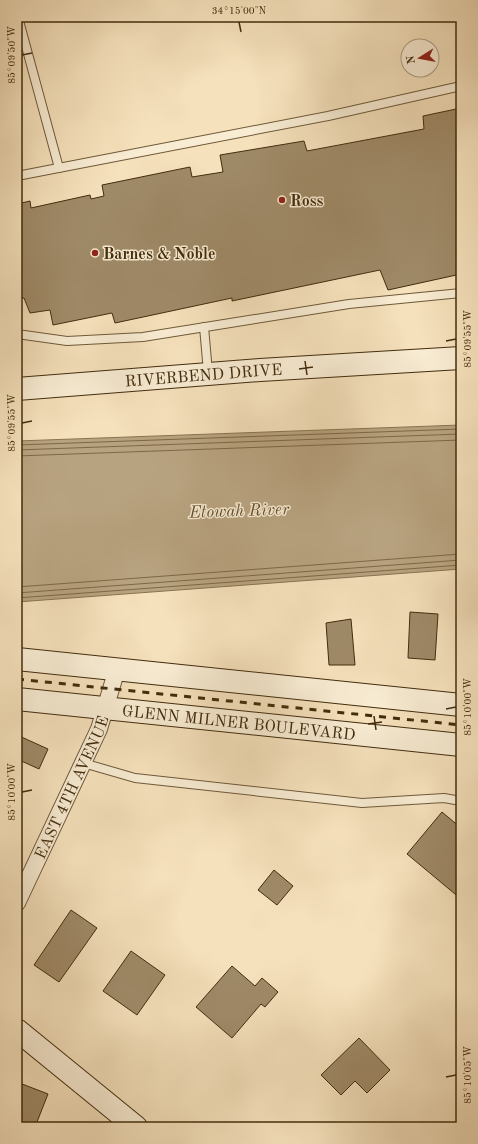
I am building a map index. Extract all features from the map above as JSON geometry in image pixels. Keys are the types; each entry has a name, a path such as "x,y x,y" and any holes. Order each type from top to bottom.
{"street":[{"name":"RIVERBEND DRIVE","path":"17,389 208,374 461,358"},
{"path":"17,659 461,705"},
{"name":"EAST 4TH AVENUE","path":"17,903 98,729 117,669"},
{"name":"GLENN MILNER BOULEVARD","path":"17,699 461,745"},
{"path":"17,1030 136,1127"}],"lane":[{"path":"18,17 60,168"},
{"path":"17,176 328,116 461,86"},
{"path":"17,334 67,341 143,338 349,304 461,293"},
{"path":"204,328 208,374"},
{"path":"83,763 135,778 362,803 444,798 461,801"}],"water":[{"name":"Etowah River","path":"461,425 461,569 17,602 17,441"}],"building":[{"path":"461,108 461,274 388,290 380,270 232,301 232,298 115,323 112,313 53,325 50,310 30,313 24,298 17,299 17,204 30,201 31,208 90,195 91,199 104,196 102,185 190,167 192,177 223,172 220,155 304,141 307,151 424,129 423,116"},
{"path":"410,612 438,614 435,660 408,658"},
{"path":"351,619 355,665 329,665 326,623"},
{"path":"17,735 48,749 39,769 17,759"},
{"path":"442,812 461,828 461,899 407,854"},
{"path":"274,870 293,886 277,905 258,890"},
{"path":"71,910 97,928 59,982 34,965"},
{"path":"131,951 165,975 137,1015 103,991"},
{"path":"232,966 255,986 262,978 278,992 265,1007 261,1004 232,1038 196,1007"},
{"path":"359,1038 390,1070 367,1093 355,1081 341,1095 321,1075"},
{"path":"17,1082 48,1094 35,1127 25,1123 23,1127 17,1127"}],"railway":[{"path":"17,679 461,725"}],"place":[{"name":"Ross","path":"282,200"},
{"name":"Barnes & Noble","path":"95,253"}]}
